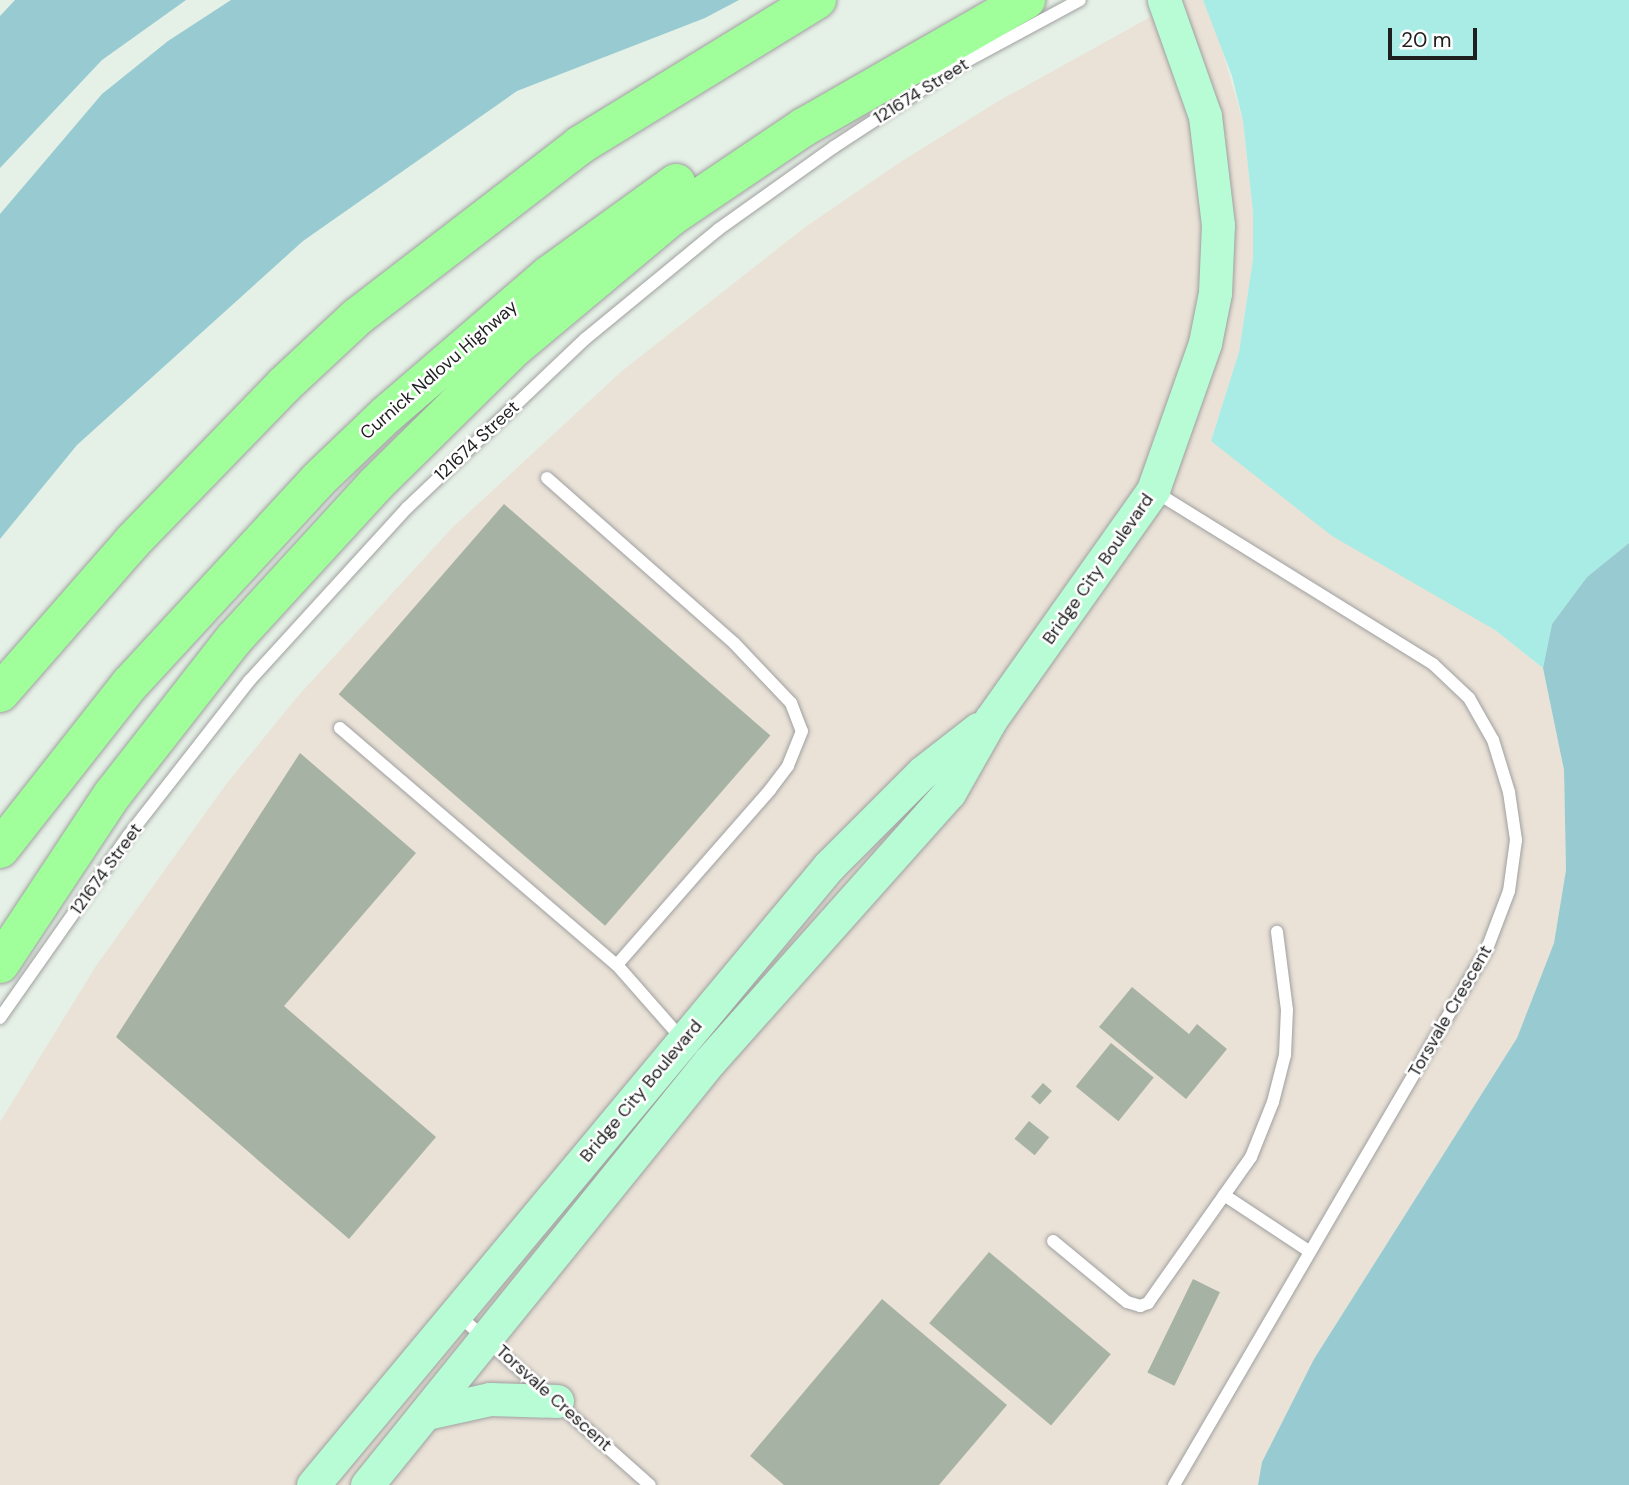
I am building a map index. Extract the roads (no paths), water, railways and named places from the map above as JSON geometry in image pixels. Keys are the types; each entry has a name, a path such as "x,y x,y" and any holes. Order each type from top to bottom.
{"main road":[{"path":"0,693 15,663 284,385 357,317 580,145 817,0"},
{"name":"Curnick Ndlovu Highway","path":"0,849 130,684 228,573 318,480 454,354 549,275 659,194 737,142 972,0"},
{"path":"0,964 112,795 233,639 376,484 513,349 672,216 804,127 1026,0"}],"street":[{"name":"Bridge City Boulevard","path":"313,1485 456,1313 696,1051 950,793 991,719 1153,490 1205,343 1214,293 1218,225 1205,116 1165,1"},
{"name":"Bridge City Boulevard","path":"367,1485 489,1339 829,866 923,772 991,719"},
{"path":"923,772 950,793"},
{"path":"427,1413 490,1399 557,1401"}],"lane":[{"name":"121674 Street","path":"0,1018 128,836 249,681 407,508 585,339 719,229 834,146 961,64 1080,0"},
{"path":"547,478 734,643 791,704 802,732 788,766 769,790 617,965"},
{"name":"Torsvale Crescent","path":"1153,490 1433,664 1469,698 1493,740 1509,792 1516,840 1509,891 1487,949 1174,1485"},
{"path":"340,728 617,965 696,1051"},
{"path":"1053,1241 1127,1302 1140,1306 1148,1303 1251,1157 1285,1055 1287,1010 1277,932"},
{"path":"1224,1195 1309,1251"},
{"name":"Torsvale Crescent","path":"456,1313 489,1339 650,1485"}]}
